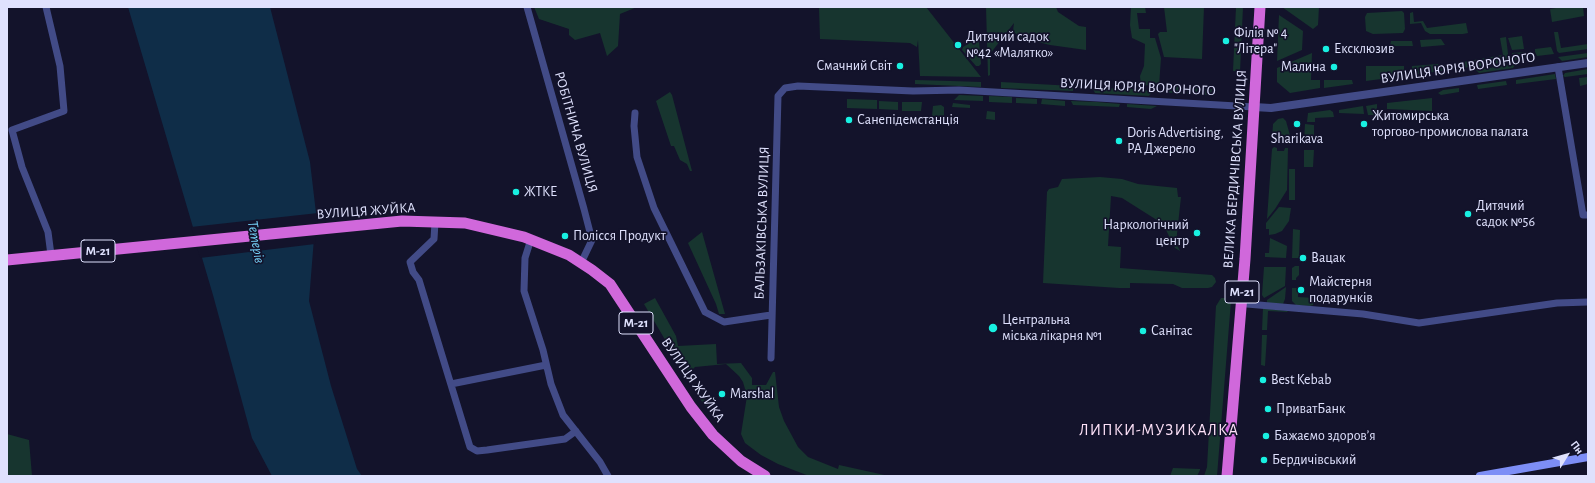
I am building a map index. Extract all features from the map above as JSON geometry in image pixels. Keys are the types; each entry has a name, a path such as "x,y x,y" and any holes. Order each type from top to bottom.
{"highway":[{"name":"ВЕЛИКА БЕРДИЧІВСЬКА ВУЛИЦЯ","path":"1234,476 1247,304 1257,108 1260,7"},
{"name":"ВЕЛИКА БЕРДИЧІВСЬКА ВУЛИЦЯ","path":"1227,476 1265,7"},
{"name":"ВУЛИЦЯ ЖУЙКА","path":"7,260 189,243 402,220 464,223 524,236 569,255 610,284 691,407 713,435 741,461 765,476"}],"main road":[{"path":"1480,476 1588,457"}],"street":[{"path":"46,7 60,66 64,111 12,130 22,167 48,232 51,256"},
{"name":"РОБІТНИЧА ВУЛИЦЯ","path":"527,7 592,240 581,263"},
{"name":"ВУЛИЦЯ ЮРІЯ ВОРОНОГО","path":"782,91 790,86 913,91 959,90 1271,108 1588,63"},
{"path":"1558,68 1584,215 1588,214"},
{"name":"БАЛЬЗАКІВСЬКА ВУЛИЦЯ","path":"771,358 778,96 782,91"},
{"path":"635,113 634,126 637,157 654,208 705,312 724,322 772,315"},
{"path":"435,222 434,239 410,262 412,272 419,280 470,447 477,451 565,439 576,431"},
{"path":"531,239 525,258 524,291 551,384 563,415 600,462 608,476"},
{"path":"1247,304 1363,314 1419,323 1557,303 1588,302"},
{"path":"451,384 546,365"}],"green space":[{"path":"534,7 637,7 620,14 618,46 607,56 600,33 575,40 569,35 569,29 539,19"},
{"path":"819,7 926,7 981,77 920,76 918,40 917,47 910,43 820,39"},
{"path":"986,7 1056,7 1058,12 1079,26 1086,27 1086,50 1050,45 1021,38 1013,31 1014,23 990,54 990,75 988,76"},
{"path":"1131,7 1145,7 1146,13 1137,13 1139,29 1150,29 1150,38 1155,38 1161,58 1159,86 1141,85 1140,76 1144,66 1145,44 1132,38 1130,25"},
{"path":"1164,7 1204,7 1202,59 1164,57 1158,34 1160,32 1167,32"},
{"path":"1236,7 1243,7 1240,72 1233,71"},
{"path":"1282,7 1319,7 1318,25 1313,29"},
{"path":"1562,7 1583,7 1584,16 1552,22 1550,9"},
{"path":"1402,11 1404,13 1405,29 1403,33 1373,34 1366,31 1365,17 1367,13"},
{"path":"1413,12 1414,22 1423,21 1427,28 1466,23 1468,33 1430,34 1425,31 1421,23 1410,24 1410,13"},
{"path":"1279,15 1303,31 1302,50 1277,61"},
{"path":"1554,32 1558,32 1561,48 1588,44 1588,49 1559,53 1557,51"},
{"path":"1522,36 1524,49 1512,50 1508,38"},
{"path":"1506,37 1509,62 1475,67 1474,60 1503,55 1500,38"},
{"path":"1441,39 1445,45 1421,47 1420,40"},
{"path":"975,40 979,41 981,64 979,66 976,66 962,50 963,47"},
{"path":"1391,41 1412,41 1413,46 1390,46"},
{"path":"1551,47 1554,54 1537,56 1535,52 1535,49"},
{"path":"1524,52 1525,59 1513,60 1512,53"},
{"path":"1312,53 1311,80 1320,80 1320,88 1290,93 1277,82 1277,68"},
{"path":"1588,53 1588,57 1562,61 1558,57"},
{"path":"1469,61 1470,67 1412,75 1412,66 1438,64 1439,66"},
{"path":"1516,64 1513,68 1479,73 1476,70"},
{"path":"1366,66 1404,66 1404,76 1366,81"},
{"path":"1588,69 1588,74 1563,76 1565,73"},
{"path":"1555,74 1556,79 1516,84 1516,80"},
{"path":"1588,77 1588,84 1580,86 1579,78"},
{"path":"915,80 981,82 981,87 915,84"},
{"path":"1324,80 1352,80 1353,84 1324,88"},
{"path":"1506,81 1507,85 1478,89 1477,85"},
{"path":"1001,82 1073,86 1073,91 1001,88"},
{"path":"1163,85 1185,86 1184,94 1163,92"},
{"path":"1187,88 1212,89 1211,95 1187,94"},
{"path":"1459,88 1459,92 1441,95 1438,93 1443,90"},
{"path":"1093,89 1153,91 1149,96 1095,93"},
{"path":"670,92 692,171 690,171 687,164 680,160 674,146 671,146 656,101"},
{"path":"959,95 983,96 983,101 954,100"},
{"path":"989,96 1012,97 1012,103 989,102"},
{"path":"1016,98 1037,99 1037,104 1016,103"},
{"path":"1432,98 1432,111 1387,109 1387,103"},
{"path":"847,99 877,100 877,109 847,108"},
{"path":"1042,99 1065,101 1065,106 1041,104"},
{"path":"879,101 898,102 898,110 879,109"},
{"path":"1071,101 1120,104 1119,107 1073,105"},
{"path":"902,102 922,102 921,111 902,111"},
{"path":"953,103 970,105 970,108 952,107"},
{"path":"1127,104 1157,106 1151,109 1127,107"},
{"path":"1377,104 1377,115 1368,115 1366,106"},
{"path":"941,105 944,107 944,116 932,116 933,106"},
{"path":"1363,106 1364,114 1339,113 1339,110"},
{"path":"1330,110 1333,112 1334,117 1315,118 1315,122 1307,122 1308,113"},
{"path":"987,111 995,112 995,120 986,119"},
{"path":"1283,118 1286,121 1291,139 1288,139 1288,142 1285,142 1285,139 1278,138 1277,141 1274,141 1272,139 1273,124 1278,119"},
{"path":"1305,124 1314,125 1314,142 1304,142"},
{"path":"1274,147 1277,148 1277,151 1284,151 1285,148 1288,148 1287,190 1267,219 1272,149"},
{"path":"1304,150 1314,150 1313,167 1304,167"},
{"path":"1289,169 1295,169 1295,200 1289,200"},
{"path":"1100,177 1122,179 1138,184 1177,188 1178,197 1181,197 1176,243 1180,251 1175,248 1164,226 1160,222 1122,198 1111,196 1108,246 1121,247 1120,268 1212,275 1216,282 1212,287 1182,288 1173,284 1130,283 1130,288 1119,288 1043,283 1047,192 1049,189 1058,187 1062,179"},
{"path":"1279,207 1291,208 1289,221 1282,231 1269,235 1269,229 1266,229 1266,223"},
{"path":"1293,229 1300,230 1299,258 1292,258"},
{"path":"702,232 725,314 719,314 716,304 688,243"},
{"path":"1270,238 1287,246 1286,258 1265,257 1265,253 1269,253"},
{"path":"1299,266 1299,275 1296,280 1292,280 1292,268"},
{"path":"1264,267 1286,267 1285,286 1264,298 1262,295"},
{"path":"1286,287 1283,304 1267,303 1267,300"},
{"path":"1292,288 1298,288 1298,297 1315,298 1313,305 1296,305 1292,301"},
{"path":"655,298 676,336 678,346 716,344 717,364 741,363 752,378 752,385 766,385 773,372 775,372 779,407 784,421 798,447 808,457 838,469 839,465 889,476 809,476 778,464 761,455 745,443 741,434 747,396 743,382 739,376 726,364 695,367 689,373 667,343 644,304"},
{"path":"1221,298 1228,298 1231,301 1217,476 1204,476 1207,467 1216,306"},
{"path":"1263,308 1288,311 1268,311 1267,330 1262,330"},
{"path":"1262,335 1267,335 1265,366 1261,365"},
{"path":"700,394 719,418 716,420 697,395"},
{"path":"7,434 29,440 32,476 7,476"},
{"path":"1173,468 1200,470 1197,476 1170,476"}],"water":[{"name":"Тетерів","path":"128,7 270,7 310,162 316,213 309,301 331,386 357,469 362,476 272,476 252,438 213,295"}],"pier":[{"path":"318,213 315,244 200,258 191,227"}],"place":[{"name":"Філія № 4 \"Літера\"","path":"1226,41"},
{"name":"Дитячий садок №42 «Малятко»","path":"958,45"},
{"name":"Ексклюзив","path":"1326,49"},
{"name":"Смачний Світ","path":"900,66"},
{"name":"Малина","path":"1334,67"},
{"name":"Санепідемстанція","path":"849,120"},
{"name":"Sharikava","path":"1297,124"},
{"name":"Житомирська торгово-промислова палата","path":"1364,124"},
{"name":"Doris Advertising, РА Джерело","path":"1119,141"},
{"name":"ЖТКЕ","path":"516,192"},
{"name":"Дитячий садок №56","path":"1468,214"},
{"name":"Наркологічний центр","path":"1197,233"},
{"name":"Полісся Продукт","path":"565,236"},
{"name":"Вацак","path":"1303,258"},
{"name":"Майстерня подарунків","path":"1301,290"},
{"name":"Центральна міська лікарня №1","path":"993,328"},
{"name":"Санітас","path":"1143,331"},
{"name":"Best Kebab","path":"1263,380"},
{"name":"Marshal","path":"722,394"},
{"name":"ПриватБанк","path":"1268,409"},
{"name":"Бажаємо здоровʼя","path":"1266,436"},
{"name":"Бердичівський","path":"1264,460"}],"district":[{"name":"ЛИПКИ-МУЗИКАЛКА","path":"1159,430"}]}
